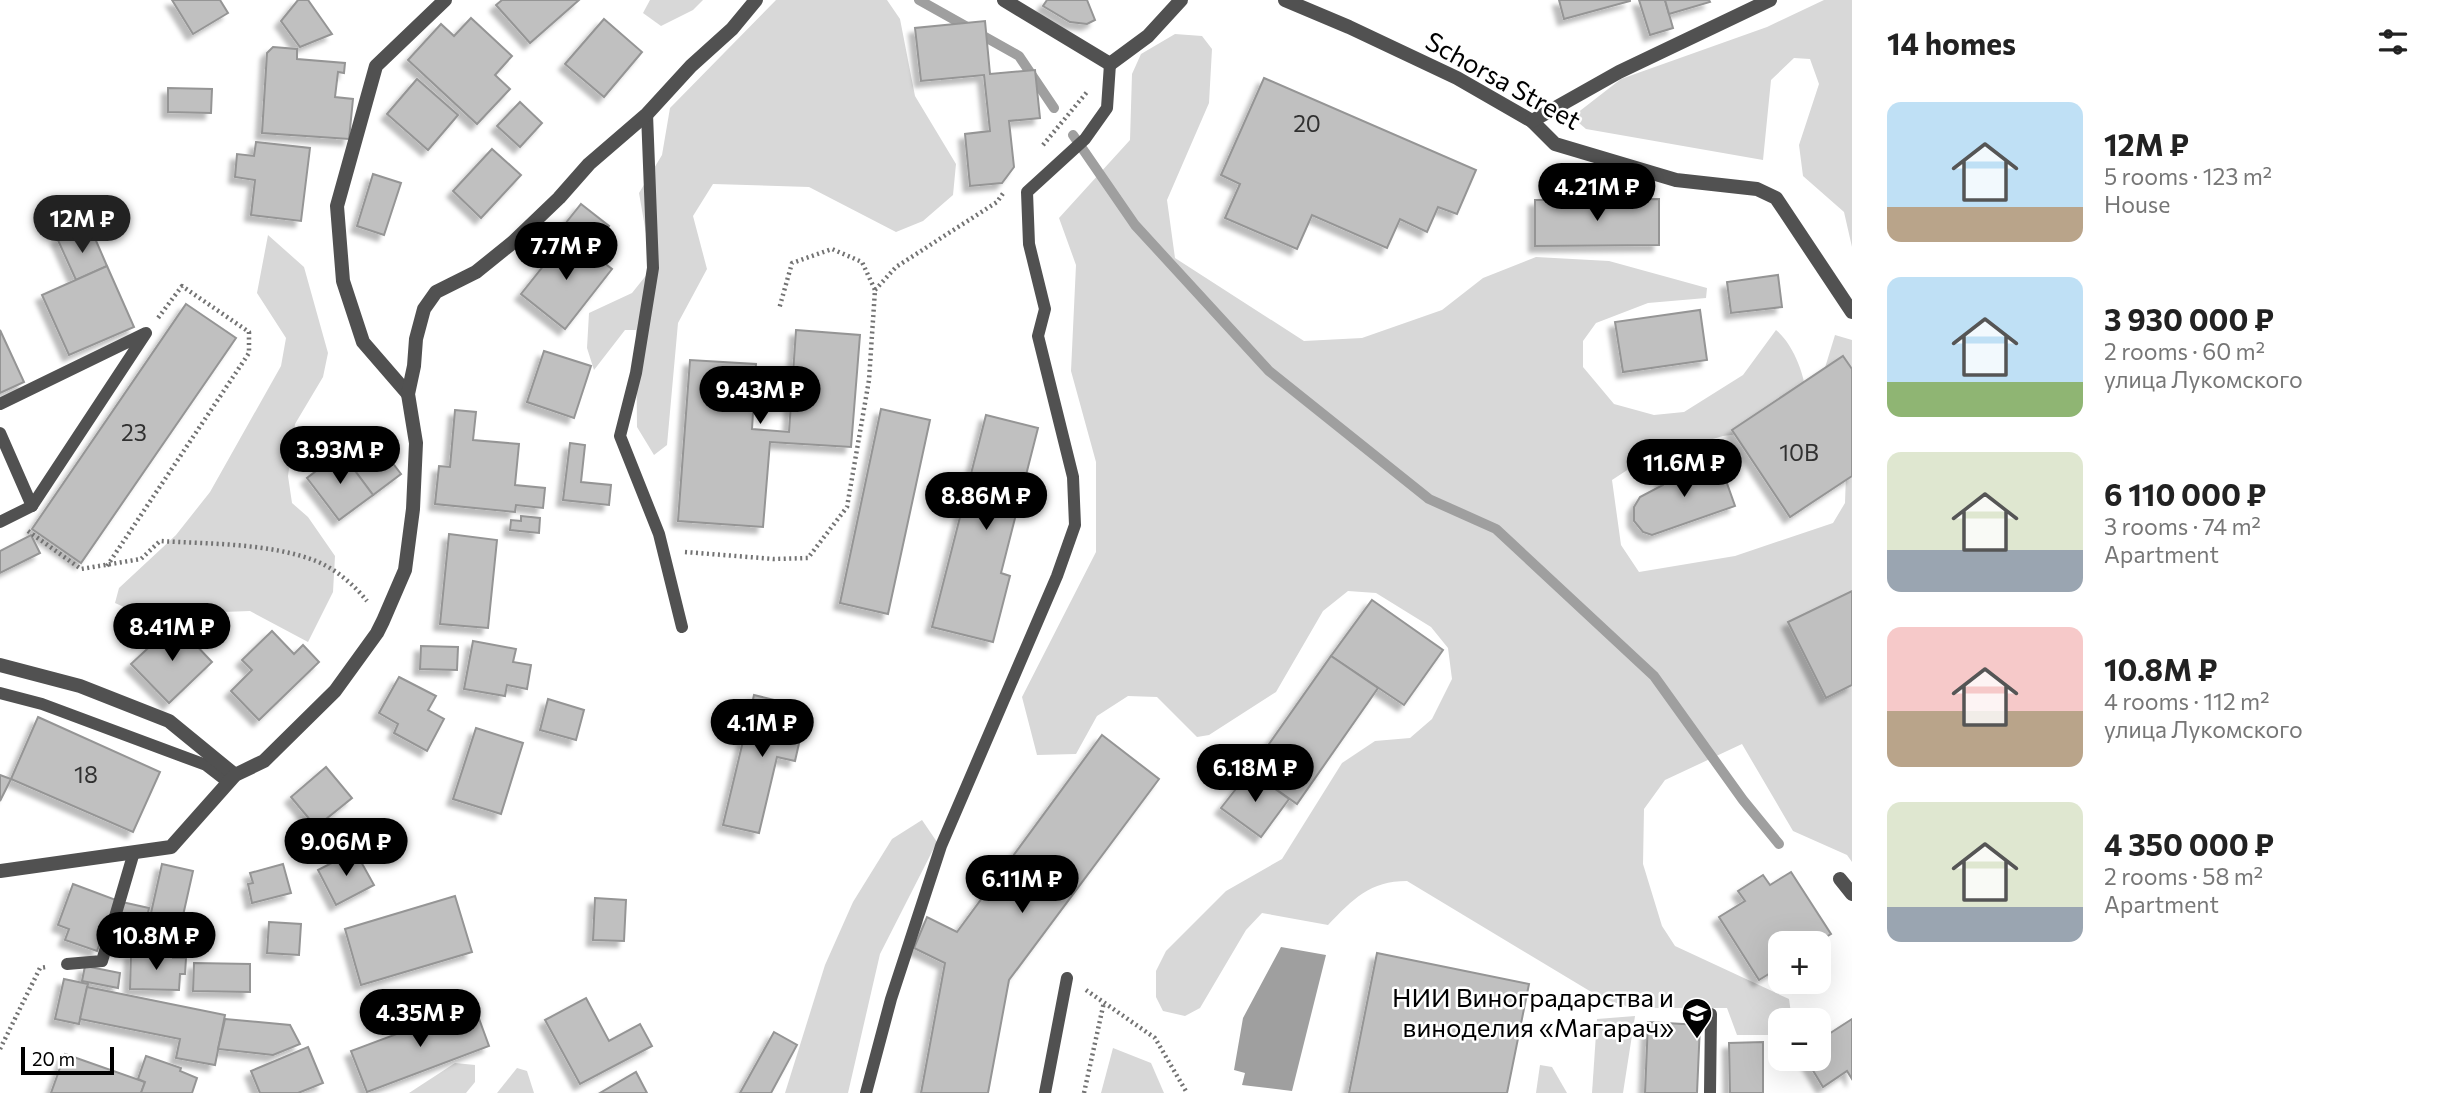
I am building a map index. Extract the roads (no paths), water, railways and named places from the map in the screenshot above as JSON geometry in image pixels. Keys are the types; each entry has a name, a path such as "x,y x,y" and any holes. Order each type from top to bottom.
{"street":[{"path":"408,394 363,342 343,281 337,205 376,65 445,0"},
{"path":"0,871 171,847 231,778 264,761 335,691 377,633 405,570 413,509 416,443 408,394 416,339 424,309 436,292 475,272 512,243 559,198 589,164 647,114 691,66 732,29 756,0"},
{"path":"1004,0 1110,64 1148,36 1181,0"},
{"name":"Schorsa Street","path":"1284,0 1349,27 1457,78 1531,121 1555,144 1676,180 1757,189 1776,198 1852,312"},
{"path":"1531,121 1619,72 1770,0"},
{"path":"0,665 80,686 170,721 231,778"},
{"path":"1840,879 1852,894"}],"lane":[{"path":"866,1093 891,999 941,846 1057,576 1075,525 1073,477 1038,336 1045,309 1029,244 1027,192 1085,139 1107,108 1110,64"},
{"path":"647,114 653,268 636,373 620,436 659,534 682,628"},
{"path":"0,404 146,333 32,506 5,519"},
{"path":"0,433 32,506"},
{"path":"0,693 42,704 206,765 231,778"},
{"path":"68,964 102,961 134,852"},
{"path":"1045,1093 1067,978"},
{"path":"1710,1093 1711,1014"}],"waterway":[{"path":"919,0 1019,56 1054,108"},
{"path":"1073,135 1135,225 1269,371 1429,499 1496,529 1654,676 1743,800 1779,844"}],"place":[{"name":"НИИ Виноградарства и виноделия «Магарач»","path":"1697,1040"}]}
